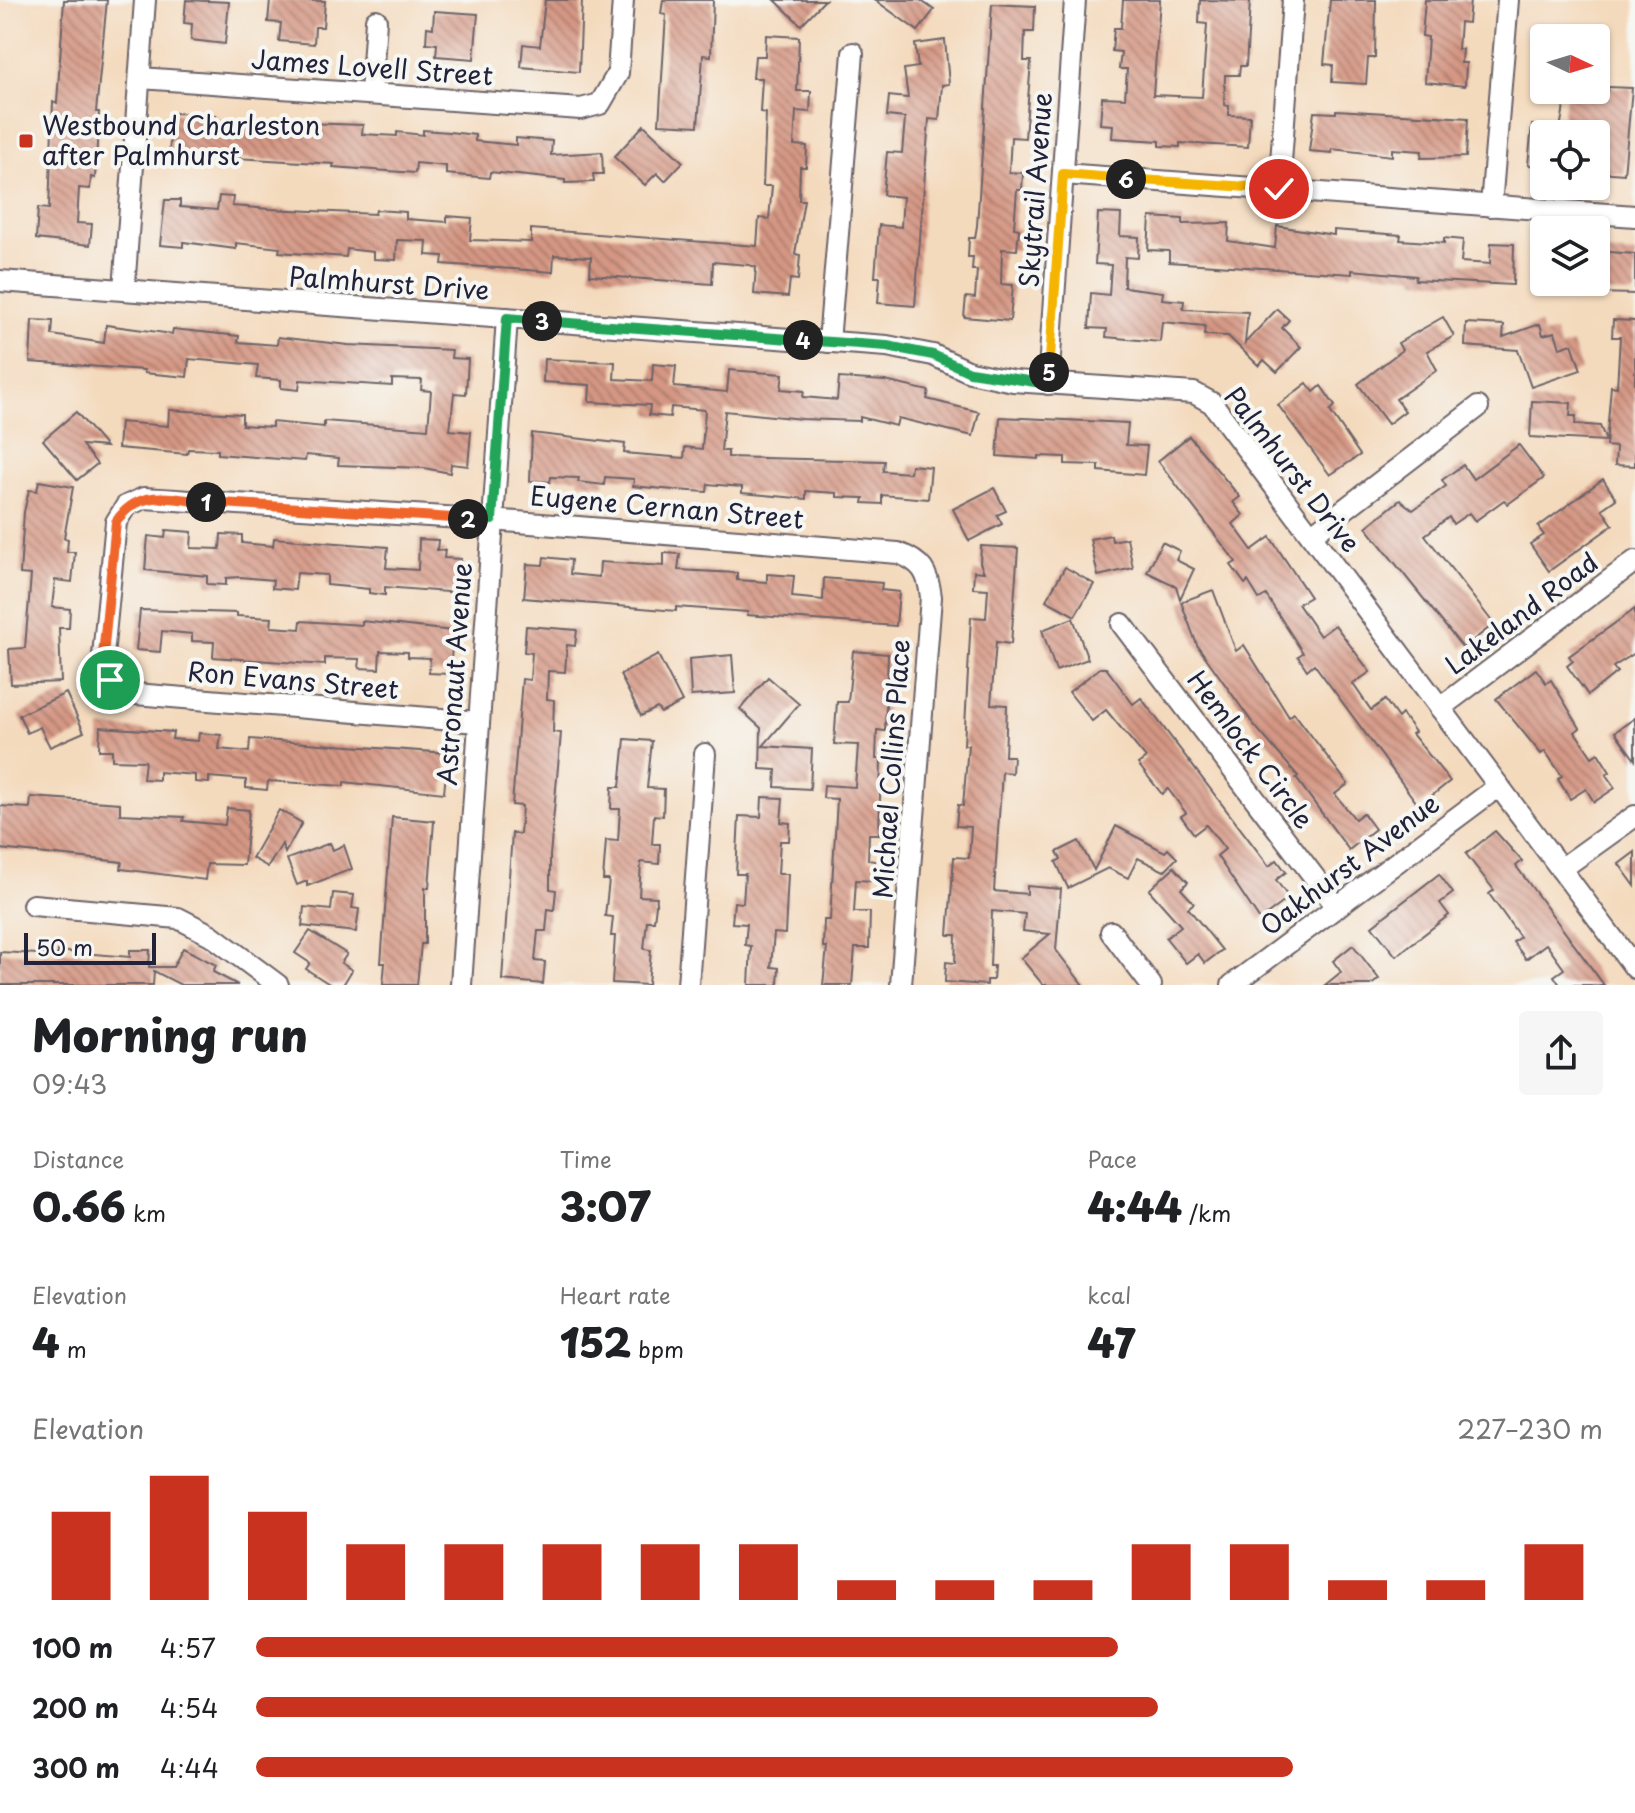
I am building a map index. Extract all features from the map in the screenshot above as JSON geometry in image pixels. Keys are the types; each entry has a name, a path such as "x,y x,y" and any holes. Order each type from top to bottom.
{"street":[{"path":"124,290 145,0"},
{"name":"James Lovell Street","path":"140,78 581,109 600,104 618,73 623,0"},
{"name":"Skytrail Avenue","path":"1048,384 1075,0"},
{"path":"1279,189 1293,0"},
{"path":"1491,206 1508,0"},
{"path":"371,94 376,20"},
{"path":"829,342 853,53"},
{"path":"1063,174 1635,216"},
{"name":"Palmhurst Drive","path":"0,281 887,346 933,355 970,372 1048,384 1194,393 1212,403 1635,968"},
{"name":"Astronaut Avenue","path":"461,985 507,318"},
{"path":"1311,535 1478,407"},
{"name":"Eugene Cernan Street","path":"110,680 102,666 116,522 126,506 144,498 492,520 898,553 917,560"},
{"name":"Michael Collins Place","path":"901,985 931,597 929,576 917,560"},
{"name":"Lakeland Road","path":"1440,708 1635,561"},
{"name":"Hemlock Circle","path":"1122,624 1337,907"},
{"name":"Ron Evans Street","path":"110,680 123,693 478,722"},
{"path":"688,985 705,754"},
{"name":"Oakhurst Avenue","path":"1232,985 1499,786"},
{"path":"1561,869 1635,816"},
{"path":"33,905 178,918 211,935 278,985"},
{"path":"1111,932 1151,985"}],"building":[{"path":"64,0 107,0 96,112 99,112 95,178 91,177 90,189 79,188 77,223 92,224 90,245 36,239 38,208 49,209 53,102 57,103"},
{"path":"186,0 229,2 225,44 191,40 192,24 184,23"},
{"path":"270,0 325,1 323,27 315,27 314,44 279,41 281,23 268,22"},
{"path":"545,0 582,0 579,72 521,67 523,44 540,46"},
{"path":"663,0 713,0 711,56 703,55 698,126 659,124 666,15 661,14"},
{"path":"775,0 825,0 801,25"},
{"path":"875,0 920,0 934,10 918,31"},
{"path":"1123,0 1160,0 1153,95 1202,97 1207,24 1199,23 1200,0 1250,1 1246,66 1240,66 1239,75 1225,75 1224,105 1229,106 1229,115 1250,116 1248,147 1180,143 1180,147 1160,146 1160,141 1112,138 1113,125 1100,124 1102,97 1125,98 1127,69 1119,69 1121,52 1112,51 1114,28 1121,28"},
{"path":"1330,0 1376,0 1375,58 1368,58 1366,84 1332,82 1333,65 1324,64"},
{"path":"1425,0 1470,0 1468,23 1460,22 1458,49 1462,49 1461,63 1466,63 1465,86 1425,82 1428,37 1422,36"},
{"path":"992,4 1035,6 1034,32 1025,32 1024,61 1031,61 1025,138 1011,137 1009,172 1023,173 1022,190 1017,190 1014,228 1019,229 1017,250 1002,249 1001,284 1013,285 1010,321 964,317 966,297 975,298 977,270 972,270 973,257 968,257 969,238 975,238 977,226"},
{"path":"434,11 478,14 474,59 436,56 437,44 426,43 427,27 433,28"},
{"path":"766,35 799,37 797,91 811,91 810,112 796,111 794,145 807,146 806,167 800,167 799,200 804,200 795,254 800,255 798,280 790,279 788,297 754,294 756,267 713,262 712,284 590,275 591,257 554,255 553,272 442,264 443,256 426,255 427,241 397,240 396,260 373,259 373,252 347,249 346,257 279,252 280,248 236,243 236,249 183,242 183,247 160,245 165,200 180,200 180,207 217,210 219,196 233,197 232,206 375,214 376,210 406,212 406,219 447,222 447,216 472,218 470,240 531,242 531,229 757,246 759,218 769,219 772,186 763,186 766,113 760,112 762,78 753,78 755,56 765,56"},
{"path":"945,40 949,84 942,85 939,120 929,119 915,306 878,303 880,277 875,277 879,225 901,227 903,197 883,195 887,152 902,153 905,118 887,116 889,96 908,98 904,69 918,67 915,44"},
{"path":"1610,87 1632,88 1624,174 1610,173 1610,120 1562,120 1564,104 1610,104"},
{"path":"1336,110 1468,118 1466,157 1421,158 1422,151 1392,149 1392,156 1332,149 1332,153 1309,151 1314,112 1336,113"},
{"path":"172,113 216,115 215,120 363,125 362,134 397,136 397,132 423,135 423,130 475,135 475,141 516,145 516,138 552,141 551,155 602,152 603,174 593,174 594,182 565,183 565,180 490,172 489,178 446,174 446,166 416,163 415,173 333,167 334,164 169,154"},
{"path":"644,125 683,162 665,181 657,173 645,185 614,157"},
{"path":"1098,213 1121,214 1120,236 1139,237 1138,258 1125,257 1124,287 1163,292 1162,299 1184,301 1183,309 1248,312 1245,343 1277,309 1289,320 1282,328 1301,347 1277,372 1264,360 1259,366 1228,336 1204,335 1205,326 1162,322 1160,342 1106,337 1107,329 1089,328 1091,293 1109,295 1111,265 1095,264"},
{"path":"1150,217 1183,219 1183,224 1229,223 1228,241 1275,248 1277,226 1334,235 1334,230 1401,235 1400,240 1444,243 1444,238 1463,240 1461,262 1490,264 1491,243 1514,244 1513,285 1415,280 1416,276 1352,270 1352,274 1169,262 1169,251 1148,250"},
{"path":"1610,252 1635,254 1635,294 1610,293"},
{"path":"1443,317 1454,336 1427,351 1437,370 1396,399 1405,411 1388,424 1358,384 1402,350 1398,343"},
{"path":"32,320 53,321 52,335 104,343 106,325 172,334 173,329 239,336 238,342 277,345 278,337 348,345 452,350 451,358 468,359 466,394 454,393 450,430 471,432 468,466 451,464 450,473 424,468 338,465 339,458 306,455 305,461 218,454 218,450 188,449 187,454 118,448 120,422 168,426 169,410 242,414 242,425 272,427 272,422 324,427 324,421 428,429 431,391 421,390 422,380 392,379 392,386 300,380 299,390 281,388 281,380 256,378 258,365 189,359 187,377 144,373 144,370 30,362"},
{"path":"1613,320 1635,321 1635,466 1615,465 1616,447 1606,446 1611,386 1617,387 1620,337 1612,337"},
{"path":"1466,323 1504,325 1503,337 1540,324 1543,335 1555,332 1560,348 1572,344 1581,370 1531,387 1518,350 1465,346"},
{"path":"544,359 615,362 614,379 652,381 653,364 676,366 674,387 727,392 729,370 783,374 781,389 804,391 803,397 837,400 839,378 885,381 929,391 927,399 979,412 973,436 898,418 896,426 860,417 860,421 802,419 725,411 721,451 728,451 728,457 884,461 883,471 910,473 911,465 931,467 928,499 882,495 882,504 863,503 864,498 837,497 837,493 806,491 806,499 742,493 742,487 708,484 707,492 674,490 633,486 634,479 605,477 604,485 578,482 579,478 551,477 550,482 530,481 532,433 625,444 624,453 684,458 685,447 702,449 705,410 671,407 670,417 649,415 650,405 589,402 590,385 543,382"},
{"path":"1307,383 1314,392 1321,386 1335,406 1330,411 1360,455 1330,475 1278,405"},
{"path":"1532,401 1571,403 1570,416 1576,416 1575,424 1600,426 1606,441 1530,437"},
{"path":"76,412 106,447 82,445 97,464 77,480 43,440"},
{"path":"1000,417 1128,423 1126,445 1147,446 1144,475 1099,471 1099,465 1065,464 1065,457 997,456"},
{"path":"1189,436 1240,497 1233,502 1243,515 1233,524 1252,550 1270,537 1310,597 1298,604 1320,636 1335,625 1370,672 1353,684 1371,710 1385,700 1398,718 1402,714 1415,732 1412,734 1450,781 1419,806 1314,664 1307,670 1298,656 1303,653 1266,595 1259,599 1248,581 1245,584 1231,565 1236,562 1158,461"},
{"path":"1519,445 1544,478 1508,504 1504,500 1475,521 1469,513 1453,524 1449,517 1425,535 1494,624 1463,648 1366,527 1400,500 1413,510 1446,486 1442,480 1463,465 1473,479"},
{"path":"1603,479 1616,499 1602,509 1613,525 1549,571 1530,544 1544,535 1538,527"},
{"path":"39,481 73,487 64,538 68,539 67,552 75,552 72,582 55,580 52,607 70,609 69,628 59,628 61,682 11,684 9,649 25,648 31,575 20,574 24,512 29,490 37,491"},
{"path":"994,488 1006,511 997,515 1002,524 969,541 953,509"},
{"path":"166,530 192,532 191,548 220,549 221,534 242,535 242,543 273,546 274,538 388,547 386,568 418,570 419,539 438,540 437,550 445,550 444,558 461,559 459,593 385,587 385,595 369,593 369,589 327,585 327,575 297,573 295,590 272,588 273,580 240,577 226,578 226,585 207,584 207,576 145,570 148,536 165,538"},
{"path":"1111,535 1112,541 1127,538 1133,568 1098,576 1090,539"},
{"path":"1162,542 1180,551 1176,560 1194,569 1180,599 1176,586 1147,572"},
{"path":"981,546 1018,548 1011,644 996,642 991,704 1007,705 1005,756 1013,756 1012,773 1002,772 994,891 1027,894 1027,886 1061,889 1056,950 1083,985 1043,985 1021,958 1050,934 1023,931 1025,914 992,911 990,966 994,966 993,980 987,980 987,985 945,982 946,962 955,963 956,935 948,935 954,857 969,858 971,827 956,826 958,805 963,806 968,745 964,745 971,617 986,618 988,589 973,588 974,571 984,572 980,563"},
{"path":"664,553 680,554 678,570 737,573 737,580 767,582 767,574 794,576 792,597 823,600 824,578 882,583 881,590 899,592 896,626 747,615 748,612 676,607 676,611 524,598 527,564 543,565 544,557 571,560 570,574 599,577 600,562 664,566"},
{"path":"1065,567 1094,584 1075,616 1046,600"},
{"path":"1213,590 1236,651 1244,645 1289,717 1294,713 1348,784 1335,794 1355,819 1363,813 1375,829 1349,850 1296,778 1298,776 1254,725 1197,645 1181,602"},
{"path":"1635,609 1635,653 1613,667 1617,672 1588,695 1567,666 1573,661 1569,656"},
{"path":"140,610 237,613 237,616 272,618 271,627 300,629 301,621 362,625 362,621 453,631 450,674 429,673 430,658 408,657 408,652 380,651 379,669 359,668 360,659 325,658 325,665 213,657 214,642 192,641 192,634 162,631 160,652 136,650"},
{"path":"1073,618 1088,659 1056,671 1042,630"},
{"path":"526,626 577,630 575,646 567,645 565,672 548,671 547,699 554,700 553,732 561,733 550,856 550,889 556,890 554,910 548,909 546,931 538,931 535,961 545,962 543,984 502,980 512,833 520,834 522,806 512,805 522,679 530,680 532,653 524,652"},
{"path":"853,651 888,654 885,731 877,730 876,759 881,759 879,834 869,834 868,860 875,861 874,881 856,880 854,912 870,912 869,948 855,948 852,985 823,985 827,947 823,947 824,920 830,920 837,799 823,798 824,785 855,787 858,745 834,744 837,702 848,702"},
{"path":"658,655 682,702 661,713 657,708 641,716 620,675"},
{"path":"732,655 735,693 691,696 689,659"},
{"path":"1100,668 1106,668 1133,704 1141,698 1269,866 1277,860 1286,872 1276,880 1289,898 1260,920 1217,856 1225,849 1206,825 1194,834 1181,816 1186,813 1168,789 1162,794 1138,764 1146,758 1106,710 1092,721 1069,692"},
{"path":"1536,669 1546,683 1551,680 1580,728 1575,732 1592,757 1598,753 1610,772 1606,775 1615,788 1594,802 1586,789 1570,799 1558,779 1562,776 1545,751 1541,754 1496,699"},
{"path":"768,677 799,704 763,746 812,749 810,789 775,787 776,770 760,769 761,728 740,709"},
{"path":"66,693 84,732 50,747 40,727 27,733 19,715"},
{"path":"1635,718 1635,760 1615,732"},
{"path":"100,727 173,732 172,739 198,741 199,733 221,735 219,749 249,752 250,739 448,753 444,793 344,782 344,786 268,781 267,790 246,788 246,780 209,777 209,783 195,782 195,775 159,772 159,780 143,779 145,761 112,760 112,750 99,750"},
{"path":"625,739 652,741 647,788 664,789 663,816 654,815 652,844 660,844 659,864 641,862 639,896 657,897 654,921 647,921 644,949 651,950 648,985 612,983 615,936 611,936 613,917 605,916 609,880 603,880 606,840 618,841 620,809 611,809 612,787 620,787"},
{"path":"31,797 120,803 120,814 184,817 183,821 225,825 227,808 249,810 244,865 207,864 205,880 121,869 122,862 0,849 0,806 30,808"},
{"path":"762,797 783,798 781,822 790,823 789,841 780,841 778,874 788,874 785,934 774,933 771,967 779,968 778,985 749,985 751,946 745,945 747,924 732,923 734,902 743,903 745,874 736,874 739,816 761,817"},
{"path":"279,810 302,823 285,853 282,844 268,867 252,858"},
{"path":"392,817 434,821 429,888 425,888 425,944 421,944 417,985 383,985 385,963 381,963"},
{"path":"1116,826 1165,852 1168,849 1177,858 1164,871 1138,858 1128,878 1108,868 1068,888 1056,862 1061,859 1057,852 1079,841 1094,870"},
{"path":"1495,831 1522,861 1516,866 1604,985 1560,985 1554,976 1564,969 1546,944 1526,959 1513,942 1520,937 1489,894 1494,890 1466,854"},
{"path":"330,843 333,850 344,845 352,869 307,886 307,881 297,885 287,859"},
{"path":"1635,852 1635,886 1619,864"},
{"path":"1174,867 1188,882 1181,889 1194,903 1188,908 1222,950 1205,963 1198,954 1186,963 1166,938 1181,926 1149,890"},
{"path":"1439,874 1453,893 1440,903 1449,915 1396,956 1372,926"},
{"path":"333,893 354,895 352,908 359,909 356,932 302,926 304,907 331,910"},
{"path":"310,931 347,954 341,963 352,970 343,985 331,985 306,969 310,963 295,953"},
{"path":"1353,945 1379,979 1371,985 1325,985 1341,972 1333,961"},
{"path":"183,948 216,965 213,972 238,985 181,985 154,971 153,985 0,985 0,952 58,955 58,951 130,957 130,950 150,950 149,967 173,967"}],"place":[{"name":"Westbound Charleston after Palmhurst","path":"26,141"}],"route":[{"path":"110,680 102,666 116,522 126,506 144,498 492,520 507,318 887,346 933,355 970,372 1048,384 1063,174 1279,189"}]}
